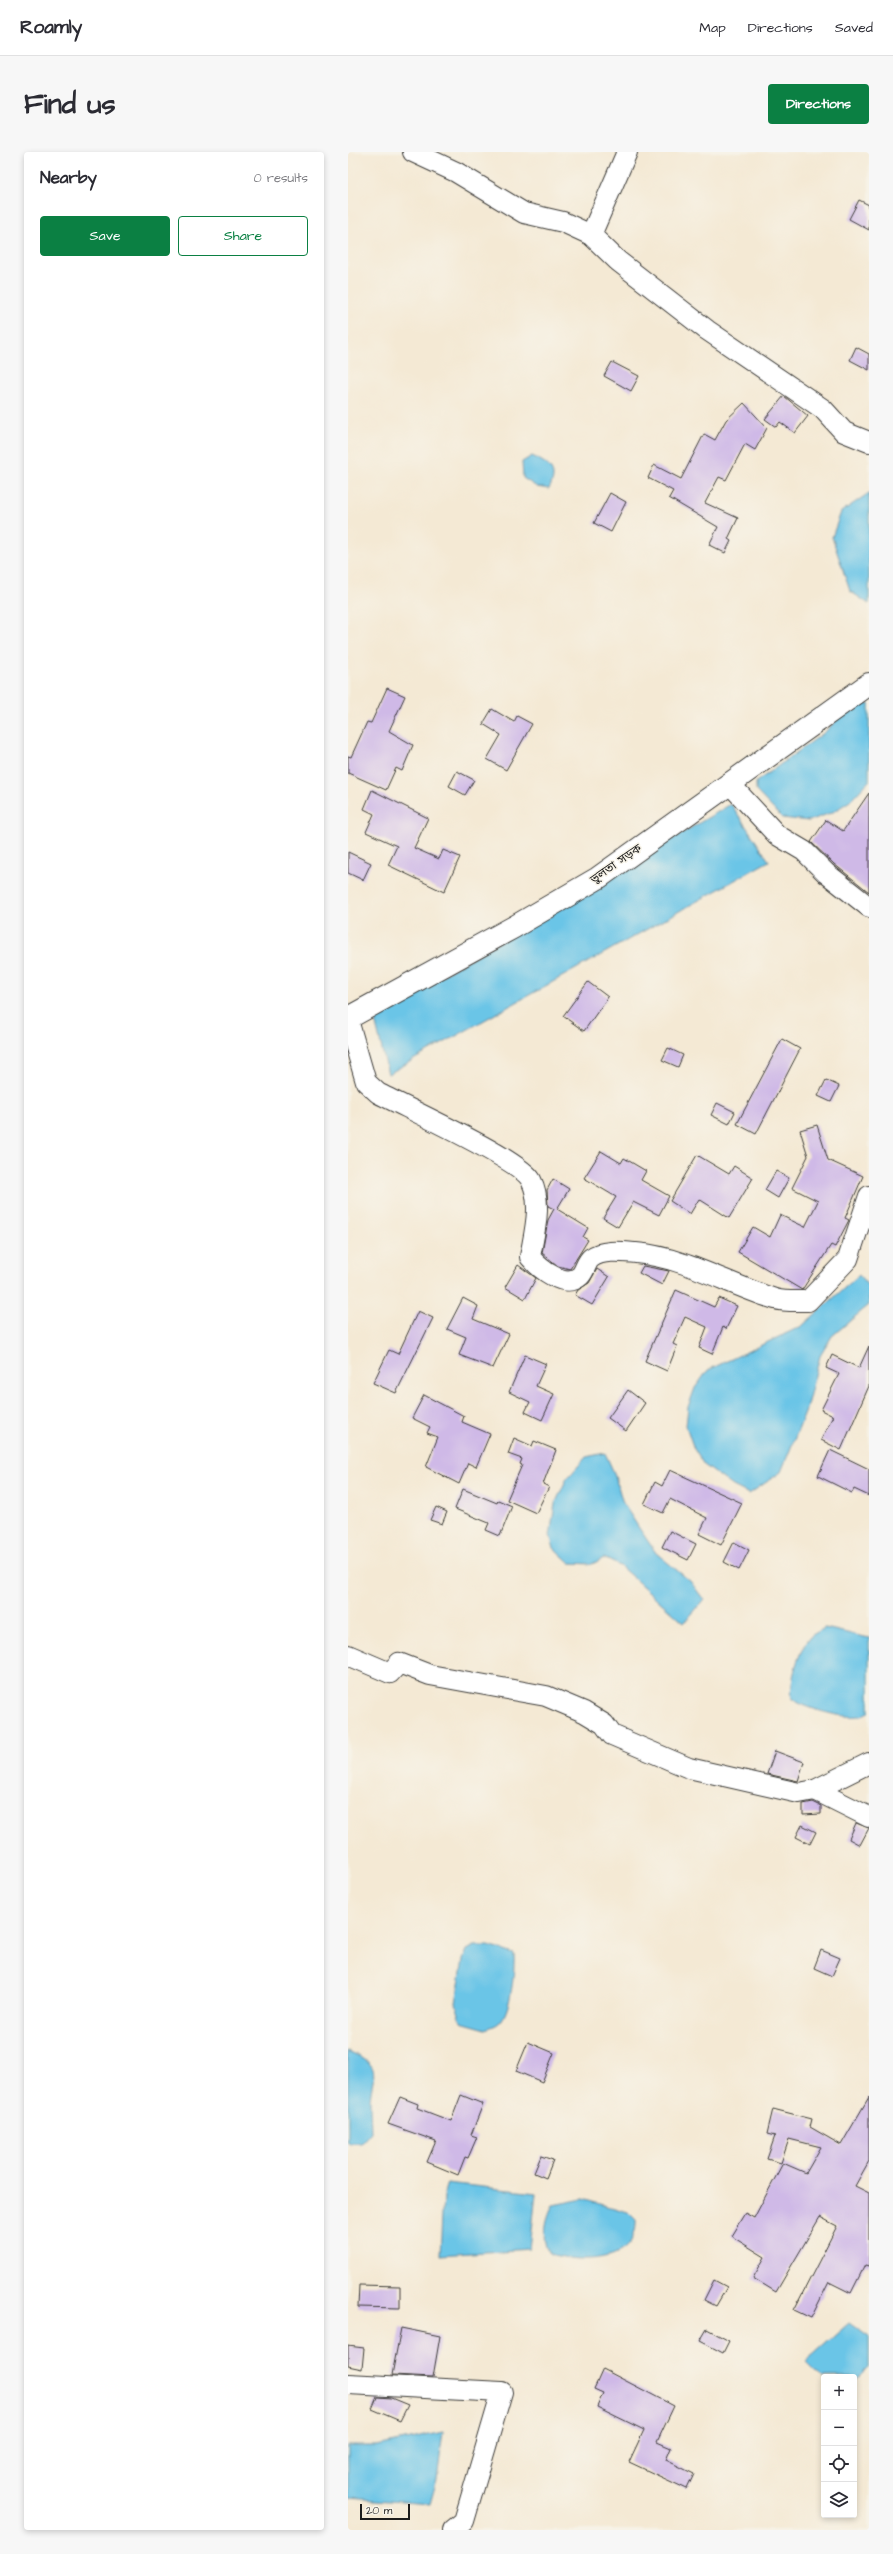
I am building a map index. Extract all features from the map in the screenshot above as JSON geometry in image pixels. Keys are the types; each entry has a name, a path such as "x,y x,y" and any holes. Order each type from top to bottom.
{"highway":[{"name":"ভুলতা সড়ক","path":"348,1019 514,928 598,878 869,684"}],"street":[{"path":"413,152 456,172 524,213 563,222 591,235 618,260 706,330 823,409 844,432 869,442"},
{"path":"454,152 456,172"},
{"path":"591,235 627,152"},
{"path":"729,783 777,835 804,851 826,874 869,907"},
{"path":"348,1019 366,1082 378,1093 500,1156 527,1174 532,1181 538,1208 530,1258 539,1268 556,1278 571,1280 579,1276 591,1258 613,1251 635,1253 671,1260 776,1299 808,1302 848,1259 869,1196"},
{"path":"348,1656 390,1673 401,1664 430,1675 546,1696 591,1716 604,1724 612,1734 689,1768 781,1790 799,1793 815,1790 869,1763"},
{"path":"815,1790 869,1817"},
{"path":"348,2384 502,2392 464,2521 453,2530"}],"water":[{"path":"532,456 543,462 551,469 553,477 549,489 537,487 523,478 522,462"},
{"path":"869,493 869,604 850,591 832,537 841,512"},
{"path":"861,704 869,704 869,781 850,801 833,812 809,821 782,818 756,791 756,782 825,732 843,713"},
{"path":"731,804 769,861 388,1074 374,1016"},
{"path":"859,1275 869,1287 869,1305 832,1336 820,1356 805,1413 781,1472 749,1494 733,1486 704,1465 694,1449 686,1426 688,1407 695,1388 708,1370 802,1326"},
{"path":"605,1453 614,1473 623,1503 639,1528 656,1553 690,1581 704,1600 684,1623 620,1566 604,1558 592,1564 570,1563 554,1548 550,1536 555,1504 566,1480 586,1457"},
{"path":"825,1628 869,1638 869,1713 862,1716 842,1716 830,1714 808,1707 792,1699 792,1684 799,1657 811,1636"},
{"path":"475,1946 489,1946 514,1954 513,1980 507,2009 500,2022 486,2029 461,2022 456,2003 463,1960 467,1950"},
{"path":"348,2051 368,2062 374,2072 370,2105 371,2132 361,2143 348,2143"},
{"path":"447,2183 536,2193 530,2249 440,2255 443,2196"},
{"path":"583,2199 628,2212 636,2220 634,2234 628,2245 618,2252 605,2257 591,2259 577,2259 550,2254 545,2236 546,2223 553,2205"},
{"path":"849,2323 869,2337 869,2367 857,2379 857,2374 821,2374 821,2376 806,2361"},
{"path":"443,2432 437,2479 430,2504 348,2498 348,2446 377,2446"}],"building":[{"path":"859,200 869,205 869,230 849,219"},
{"path":"856,347 869,354 869,370 850,360"},
{"path":"612,362 639,376 631,391 604,376"},
{"path":"784,396 808,416 795,433 780,422 776,427 765,419"},
{"path":"744,403 767,428 755,450 745,444 726,480 719,477 705,503 738,518 728,539 731,541 725,553 709,545 718,527 669,498 673,491 648,478 654,465 681,479 704,434 715,440 726,420"},
{"path":"610,493 626,502 611,532 594,523"},
{"path":"387,688 405,696 389,731 413,745 402,771 396,768 386,790 348,773 348,756 351,757 367,722 371,723"},
{"path":"492,709 514,722 517,716 532,724 506,770 487,759 501,735 483,724"},
{"path":"457,771 474,780 465,795 449,786"},
{"path":"372,790 428,818 414,848 439,859 443,850 460,857 444,892 388,865 397,846 366,832 374,814 364,809"},
{"path":"869,793 869,892 834,864 811,842 826,820 843,831"},
{"path":"348,852 371,863 363,880 348,873"},
{"path":"588,982 608,997 584,1031 563,1016"},
{"path":"782,1039 800,1049 756,1134 737,1124"},
{"path":"668,1048 683,1055 678,1067 662,1060"},
{"path":"826,1080 839,1086 831,1102 818,1096"},
{"path":"717,1103 735,1112 729,1124 711,1115"},
{"path":"817,1125 828,1160 863,1176 845,1218 849,1220 835,1247 831,1245 802,1290 738,1252 753,1227 770,1237 780,1215 805,1227 818,1201 792,1188 808,1156 800,1130"},
{"path":"601,1151 621,1163 624,1158 646,1171 641,1180 669,1196 659,1215 633,1202 618,1227 603,1218 616,1197 584,1178"},
{"path":"697,1155 729,1174 734,1166 753,1178 729,1218 699,1199 690,1214 670,1201"},
{"path":"776,1171 789,1178 778,1198 765,1190"},
{"path":"553,1179 569,1189 557,1209 588,1228 583,1237 588,1240 570,1269 558,1266 542,1253 548,1220 554,1209 548,1206 547,1190"},
{"path":"518,1265 536,1278 525,1299 505,1287"},
{"path":"643,1266 669,1271 662,1285 639,1273"},
{"path":"597,1269 609,1277 592,1305 575,1295 578,1290 589,1283"},
{"path":"676,1290 714,1307 719,1298 737,1306 726,1329 723,1327 712,1354 699,1348 707,1327 685,1317 673,1344 677,1346 667,1371 645,1361"},
{"path":"463,1298 478,1306 473,1319 509,1334 493,1368 459,1355 466,1337 447,1329"},
{"path":"418,1311 433,1318 396,1393 373,1383 389,1350 398,1354"},
{"path":"869,1346 869,1386 841,1450 821,1440 833,1416 821,1410 839,1374 826,1368 832,1355 859,1368"},
{"path":"525,1355 546,1364 536,1386 554,1394 542,1420 525,1412 530,1402 509,1392"},
{"path":"628,1390 645,1403 626,1431 608,1418"},
{"path":"424,1395 464,1416 462,1422 490,1434 476,1467 468,1463 459,1484 426,1467 438,1437 427,1433 430,1427 412,1418"},
{"path":"514,1438 532,1446 534,1441 556,1450 543,1484 549,1487 536,1513 507,1500 522,1465 520,1464 522,1459 508,1454"},
{"path":"830,1450 869,1469 869,1496 854,1489 852,1493 818,1476"},
{"path":"670,1470 742,1503 721,1545 699,1534 707,1518 670,1499 663,1513 644,1504 655,1482 662,1486"},
{"path":"463,1489 497,1503 498,1500 512,1506 500,1536 486,1530 489,1523 455,1509"},
{"path":"436,1507 447,1512 442,1524 430,1520"},
{"path":"670,1531 696,1544 688,1560 662,1547"},
{"path":"734,1542 749,1550 739,1570 724,1562"},
{"path":"775,1751 804,1762 798,1781 767,1774"},
{"path":"813,1802 821,1806 821,1814 803,1815 803,1804"},
{"path":"856,1823 869,1828 860,1845 849,1839"},
{"path":"802,1825 816,1832 810,1844 796,1837"},
{"path":"821,1950 840,1958 832,1976 814,1968"},
{"path":"528,2042 554,2053 542,2082 516,2071"},
{"path":"461,2095 483,2104 471,2135 477,2137 468,2158 465,2157 458,2175 427,2162 436,2141 388,2124 400,2097 418,2104 417,2108 451,2121"},
{"path":"869,2097 869,2161 855,2186 869,2193 869,2266 865,2265 851,2293 829,2282 811,2318 794,2310 837,2226 820,2217 776,2292 753,2278 765,2257 731,2236 745,2213 754,2218 783,2163 806,2173 821,2147 789,2139 781,2163 767,2159 775,2136 767,2134 773,2109 812,2119 810,2127 841,2145"},
{"path":"541,2156 553,2160 546,2178 534,2173"},
{"path":"714,2280 727,2287 716,2306 704,2300"},
{"path":"359,2285 400,2286 400,2308 358,2307"},
{"path":"401,2328 440,2336 433,2377 392,2375"},
{"path":"707,2329 729,2341 723,2353 700,2341"},
{"path":"348,2346 364,2348 362,2369 348,2366"},
{"path":"603,2369 674,2406 657,2442 671,2448 666,2460 694,2474 687,2489 629,2462 644,2430 597,2407 603,2393 594,2389"},
{"path":"377,2397 391,2398 408,2405 400,2421 372,2409"}]}
